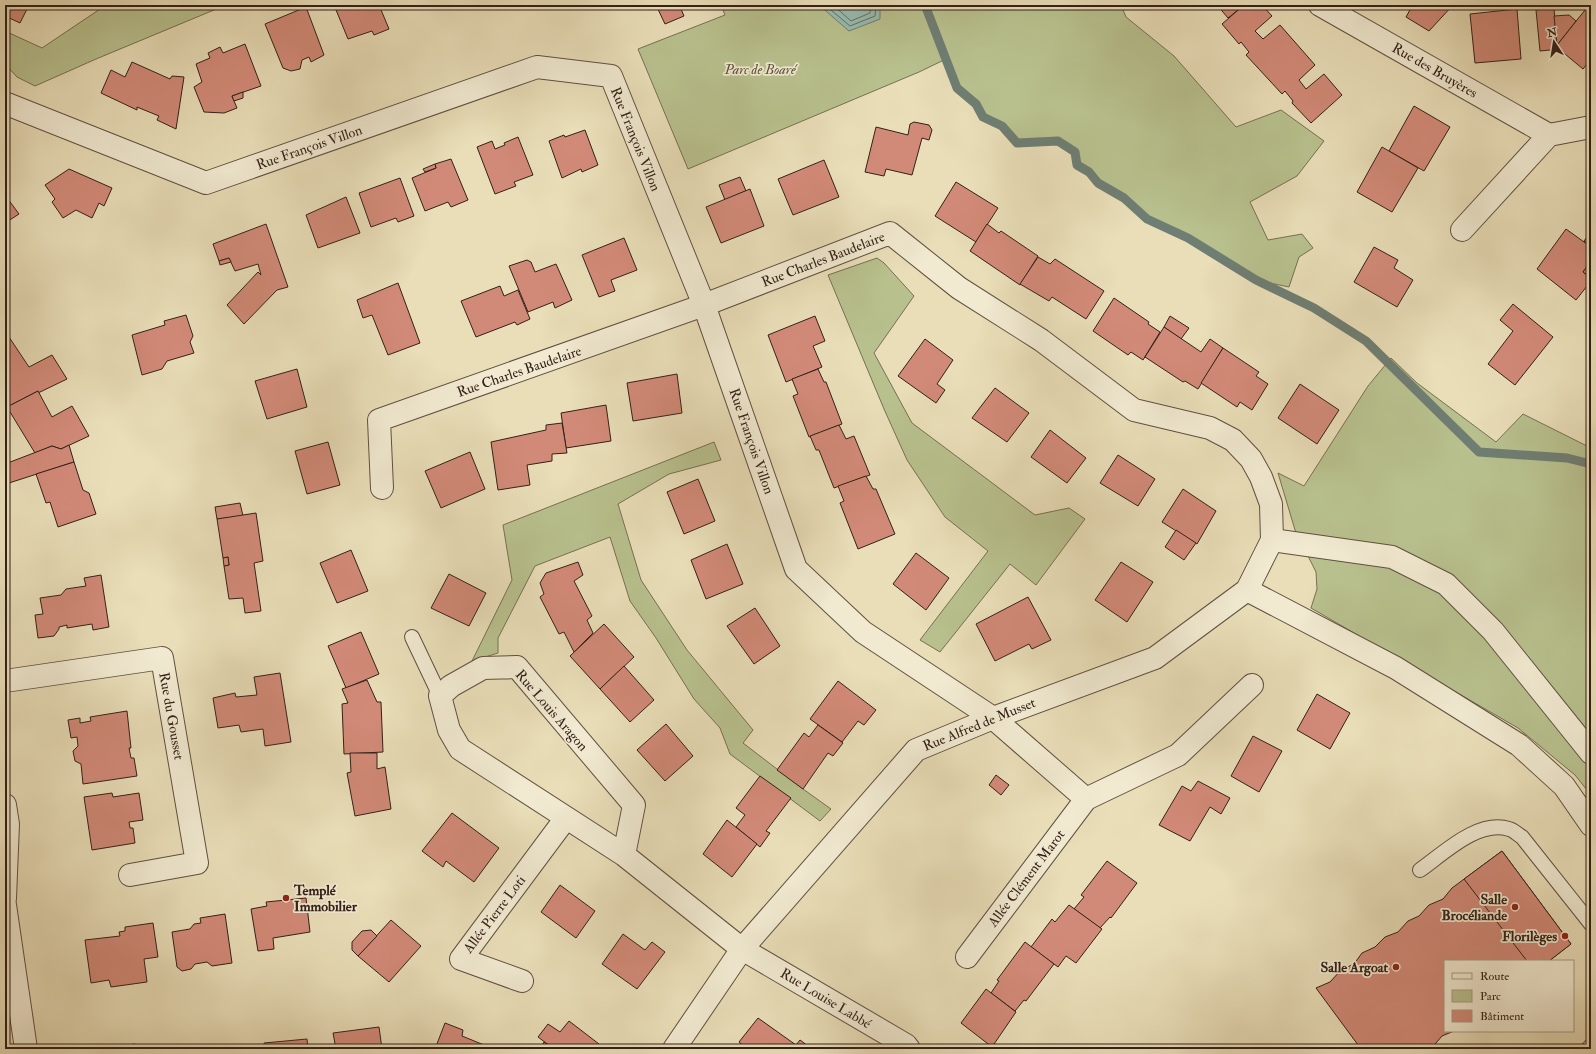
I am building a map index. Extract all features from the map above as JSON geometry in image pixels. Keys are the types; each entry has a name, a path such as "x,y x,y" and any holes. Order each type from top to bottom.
{"street":[{"name":"Rue des Bruyères","path":"1320,5 1549,135"},
{"name":"Rue François Villon","path":"6,103 206,184 537,67 611,76 704,305 796,569 863,632 993,718"},
{"path":"1462,230 1549,135 1591,127"},
{"name":"Rue Charles Baudelaire","path":"382,488 379,420 704,305 890,233 959,288 1041,340 1134,410 1210,428 1233,440 1252,459 1261,477 1271,504 1272,540"},
{"path":"1272,540 1392,557 1446,584 1493,631 1591,753"},
{"name":"Rue Alfred de Musset","path":"674,1049 742,949 916,750 993,718 1155,658 1247,590 1272,540"},
{"path":"1247,590 1396,668 1519,745 1564,786 1591,825"},
{"name":"Rue du Gousset","path":"5,681 162,658 197,863 130,875"},
{"name":"Rue Louis Aragon","path":"440,696 451,686 483,668 517,667 634,805 624,855"},
{"name":"Allée Clément Marot","path":"967,957 1086,799 1178,755 1252,684"},
{"path":"440,696 449,730 460,748 624,855 742,949"},
{"path":"993,718 1086,799"},
{"path":"5,805 8,824 5,898"},
{"name":"Allée Pierre Loti","path":"522,981 461,959 566,818"},
{"path":"5,905 26,1049"},
{"name":"Rue Louise Labbé","path":"742,949 906,1045 909,1049"}],"lane":[{"path":"412,637 440,696"},
{"path":"1420,870 1470,834 1495,827 1510,829 1522,837 1591,924"},
{"path":"1588,1049 1591,1046"}],"green space":[{"path":"106,5 226,5 35,86 17,77 5,64 5,31 42,48"},
{"name":"Parc de Boaré","path":"721,5 1121,5 1126,17 1174,56 1236,127 1281,110 1324,141 1297,176 1250,202 1268,240 1302,234 1313,248 1299,257 1289,287 1256,280 1188,238 1147,219 1124,198 1098,183 1089,172 1077,165 1075,152 1058,141 1017,143 1002,126 983,117 976,104 957,88 946,59 919,72 688,169 638,49 725,15"},
{"path":"877,258 884,263 914,296 874,353 912,423 1035,515 1069,508 1085,519 1036,585 1010,564 940,652 920,640 988,551 945,517 907,460 828,275"},
{"path":"1391,358 1417,383 1496,442 1523,414 1591,448 1591,795 1575,775 1518,728 1311,608 1317,589 1316,572 1295,530 1278,473 1304,486 1368,386"},
{"path":"714,442 721,460 669,474 618,504 641,580 687,650 753,730 743,743 831,809 820,821 730,754 720,728 694,699 656,638 630,601 610,537 535,566 498,638 498,653 472,661 512,580 503,525"}],"water":[{"path":"819,5 880,5 880,19 849,31"}],"building":[{"path":"6,5 29,5 20,23 5,16"},
{"path":"334,5 379,5 389,29 374,35 372,31 348,39"},
{"path":"656,5 683,5 681,9 684,16 665,24"},
{"path":"1217,5 1244,5 1228,18"},
{"path":"1244,5 1262,5 1272,16 1255,31 1263,39 1280,25 1315,65 1299,80 1306,89 1324,74 1342,95 1311,123 1292,103 1293,101 1285,91 1282,94 1246,55 1249,52 1241,42 1239,44 1222,24"},
{"path":"1407,5 1453,5 1429,31 1406,17 1411,8"},
{"path":"1589,5 1591,5 1591,59 1583,69 1559,49 1540,51 1536,10 1554,8 1557,45"},
{"path":"306,7 324,55 311,62 309,57 302,60 300,69 291,71 283,68 265,24"},
{"path":"1517,9 1521,59 1475,63 1470,14"},
{"path":"1569,15 1576,21 1557,45 1554,16"},
{"path":"245,44 261,86 232,96 237,108 224,113 204,112 194,87 202,82 196,64 210,58 208,53 220,47 223,53"},
{"path":"132,62 170,79 172,76 184,77 176,129 157,120 159,116 137,107 137,110 101,93 111,70 125,77"},
{"path":"243,92 243,98 234,101 232,96"},
{"path":"1414,106 1450,127 1424,171 1389,151"},
{"path":"914,122 929,125 932,130 929,140 922,138 912,175 886,169 884,176 865,172 876,127 908,135 910,124"},
{"path":"585,130 598,165 582,172 581,169 562,178 549,141 564,135 565,137"},
{"path":"518,137 533,175 514,182 516,186 495,194 477,147 492,141 495,149"},
{"path":"1382,147 1418,168 1392,212 1357,192"},
{"path":"451,159 468,200 451,207 448,202 425,211 412,178 436,168 435,164"},
{"path":"824,160 839,197 793,215 778,179"},
{"path":"435,164 436,168 425,172 423,169"},
{"path":"69,169 112,188 104,206 99,203 92,218 76,210 63,218 52,202 55,199 45,185"},
{"path":"740,177 746,191 725,200 719,185"},
{"path":"400,178 414,216 398,222 396,218 371,227 359,193"},
{"path":"956,182 998,208 976,242 935,216"},
{"path":"750,189 764,226 721,243 706,207"},
{"path":"5,195 19,214 5,223"},
{"path":"346,197 360,233 318,248 306,215"},
{"path":"266,224 288,287 277,290 244,324 227,305 258,272 261,275 258,264 235,271 229,258 219,261 213,244"},
{"path":"987,224 999,233 1001,231 1038,256 1020,285 970,251"},
{"path":"1566,229 1591,247 1591,261 1583,272 1591,278 1591,281 1576,300 1537,269"},
{"path":"1591,232 1591,247 1584,241"},
{"path":"624,238 637,270 611,280 615,291 599,297 582,255"},
{"path":"1374,247 1398,260 1394,268 1413,280 1397,307 1354,282"},
{"path":"1038,257 1050,264 1055,259 1104,291 1086,319 1052,297 1049,301 1020,284"},
{"path":"229,258 231,262 220,265 219,261"},
{"path":"527,260 531,262 535,272 556,264 572,300 555,308 553,302 528,312 509,266"},
{"path":"1591,261 1591,278 1583,272"},
{"path":"398,283 420,343 388,355 372,315 363,318 357,300"},
{"path":"500,286 504,296 518,290 530,319 517,325 515,322 476,337 461,301"},
{"path":"1114,298 1149,322 1148,324 1160,332 1143,360 1131,352 1128,355 1093,331"},
{"path":"1513,304 1553,337 1515,385 1488,364 1513,331 1500,320"},
{"path":"186,315 193,336 190,342 194,353 167,361 162,369 142,375 132,335 165,325 164,321"},
{"path":"815,316 825,341 813,346 822,367 786,382 768,335"},
{"path":"1170,316 1189,328 1181,339 1164,327"},
{"path":"1164,327 1201,352 1210,339 1223,348 1198,389 1185,381 1183,382 1145,357"},
{"path":"5,331 29,367 52,355 67,379 38,393 38,391 7,407 5,403"},
{"path":"925,339 953,360 937,384 945,390 936,403 898,376"},
{"path":"1223,348 1259,372 1256,376 1268,384 1252,410 1240,402 1237,407 1201,383"},
{"path":"297,369 307,407 267,419 255,381"},
{"path":"818,369 824,382 826,382 842,424 809,437 793,396 798,394 792,379"},
{"path":"677,374 682,413 633,421 627,383"},
{"path":"1300,384 1339,410 1317,444 1278,418"},
{"path":"995,388 1029,413 1007,442 972,418"},
{"path":"38,391 52,417 72,406 89,436 61,449 52,446 35,453 7,407"},
{"path":"606,405 611,441 566,448 561,413"},
{"path":"562,423 567,453 552,454 552,461 527,465 530,485 498,490 491,442 546,430 546,425"},
{"path":"839,425 846,439 854,436 870,475 834,488 819,450 816,450 810,436"},
{"path":"1050,430 1086,458 1067,483 1031,457"},
{"path":"328,442 340,485 307,494 295,451"},
{"path":"69,445 74,462 9,483 5,473 5,464 52,446 61,449"},
{"path":"470,452 485,489 441,508 425,471"},
{"path":"1118,455 1155,479 1138,506 1100,483"},
{"path":"74,462 83,490 89,493 96,514 58,527 50,502 46,503 36,474"},
{"path":"866,476 873,489 876,489 895,534 858,549 840,503 844,501 838,486"},
{"path":"698,479 715,521 684,534 667,492"},
{"path":"1183,489 1216,511 1197,544 1162,522"},
{"path":"240,503 243,516 217,519 215,507"},
{"path":"256,513 263,561 254,563 261,611 245,613 243,598 229,599 224,566 229,565 228,557 223,558 217,519"},
{"path":"1176,530 1196,543 1184,560 1165,547"},
{"path":"727,544 743,584 706,599 691,560"},
{"path":"351,550 368,591 337,603 320,563"},
{"path":"916,553 949,578 926,610 893,584"},
{"path":"228,557 229,565 224,566 223,558"},
{"path":"578,562 583,575 574,581 592,616 587,620 593,633 574,652 564,632 559,634 540,597 544,594 540,583 546,573"},
{"path":"1121,562 1153,582 1127,622 1095,600"},
{"path":"449,574 486,593 469,626 431,608"},
{"path":"101,575 109,627 93,630 92,624 67,628 67,625 59,627 54,636 38,638 35,615 43,614 40,598 61,595 66,589 86,586 84,578"},
{"path":"1028,597 1051,640 1032,649 1029,644 995,661 976,624"},
{"path":"755,608 780,646 754,664 727,626"},
{"path":"604,624 634,657 600,689 570,656"},
{"path":"361,632 379,674 346,688 328,646"},
{"path":"624,666 654,700 630,722 600,689"},
{"path":"280,673 291,742 265,746 263,729 241,732 239,725 218,728 213,698 235,693 236,697 257,695 254,677"},
{"path":"367,680 377,702 381,702 383,752 344,754 342,704 348,703 342,689"},
{"path":"838,681 876,710 864,725 858,721 842,742 810,719"},
{"path":"1317,694 1350,713 1330,749 1297,730"},
{"path":"127,711 131,748 129,748 131,758 134,758 137,776 83,784 81,764 75,761 73,751 78,746 77,737 71,738 68,720 80,718 80,723 91,721 90,717"},
{"path":"666,724 693,756 665,781 637,750"},
{"path":"818,725 843,743 833,756 828,753 803,789 777,770 804,733 809,737"},
{"path":"1253,736 1282,751 1259,792 1231,776"},
{"path":"350,753 377,753 377,769 385,767 391,809 355,816 347,773 351,772"},
{"path":"996,775 1009,785 1001,795 989,785"},
{"path":"760,776 791,798 766,831 770,833 760,847 736,827 745,815 736,808"},
{"path":"1198,781 1230,798 1221,814 1210,807 1190,841 1159,825 1182,786 1191,791"},
{"path":"112,793 113,797 139,793 143,820 129,822 130,828 133,828 135,843 92,850 84,797"},
{"path":"452,813 499,848 474,882 446,861 443,867 422,851"},
{"path":"727,820 757,844 732,877 703,854"},
{"name":"Salle Argoat","path":"1502,851 1571,944 1550,960 1444,960 1444,1032 1452,1032 1442,1036 1431,1049 1361,1049 1316,988 1330,982 1341,970 1354,964 1362,953 1375,947 1385,937 1398,932 1408,921 1419,916 1429,905 1443,899 1452,888"},
{"name":"Salle Brocéliande","path":"1502,851 1571,944 1550,960 1526,960 1464,879"},
{"path":"1107,861 1137,883 1111,918 1110,917 1100,928 1074,909 1084,897 1081,895"},
{"path":"560,885 595,911 576,938 541,912"},
{"path":"306,898 310,932 273,938 274,949 258,951 251,909 267,906 266,902"},
{"path":"1069,905 1102,929 1076,963 1066,956 1058,967 1031,947 1052,919 1055,922"},
{"path":"225,914 232,963 212,966 207,962 195,964 191,969 182,971 177,967 172,932 190,929 194,924 201,923 200,918"},
{"path":"391,920 421,946 389,982 358,956"},
{"path":"153,923 158,957 144,959 147,982 111,987 109,980 91,983 85,940 120,936 119,932 125,931 125,927"},
{"path":"371,930 377,936 358,956 352,950 352,942 362,931"},
{"path":"623,934 645,950 652,942 665,952 637,989 602,964"},
{"path":"1025,942 1054,964 1026,1001 1024,1000 1015,1011 991,993 999,981 997,980"},
{"path":"986,989 1016,1012 992,1047 961,1023"},
{"path":"758,1018 796,1045 800,1040 812,1049 747,1049 739,1042"},
{"path":"569,1021 599,1044 596,1049 548,1049 550,1046 538,1037 548,1024 560,1032"},
{"path":"445,1023 463,1030 462,1036 484,1045 483,1049 435,1049"},
{"path":"379,1027 382,1049 336,1049 333,1033"},
{"path":"307,1039 308,1049 264,1049 264,1043"},
{"path":"544,1042 550,1046 548,1049 540,1049"},
{"path":"135,1044 135,1049 103,1049"}],"waterway":[{"path":"925,5 957,88 976,104 983,117 1002,126 1017,143 1058,141 1075,152 1077,165 1089,172 1098,183 1124,198 1147,219 1188,238 1256,280 1314,308 1366,341 1479,452 1567,458 1591,464"}],"place":[{"name":"Templé Immobilier","path":"286,898"},
{"name":"Salle Brocéliande","path":"1515,907"},
{"name":"Florilèges","path":"1565,936"},
{"name":"Salle Argoat","path":"1396,967"}]}
